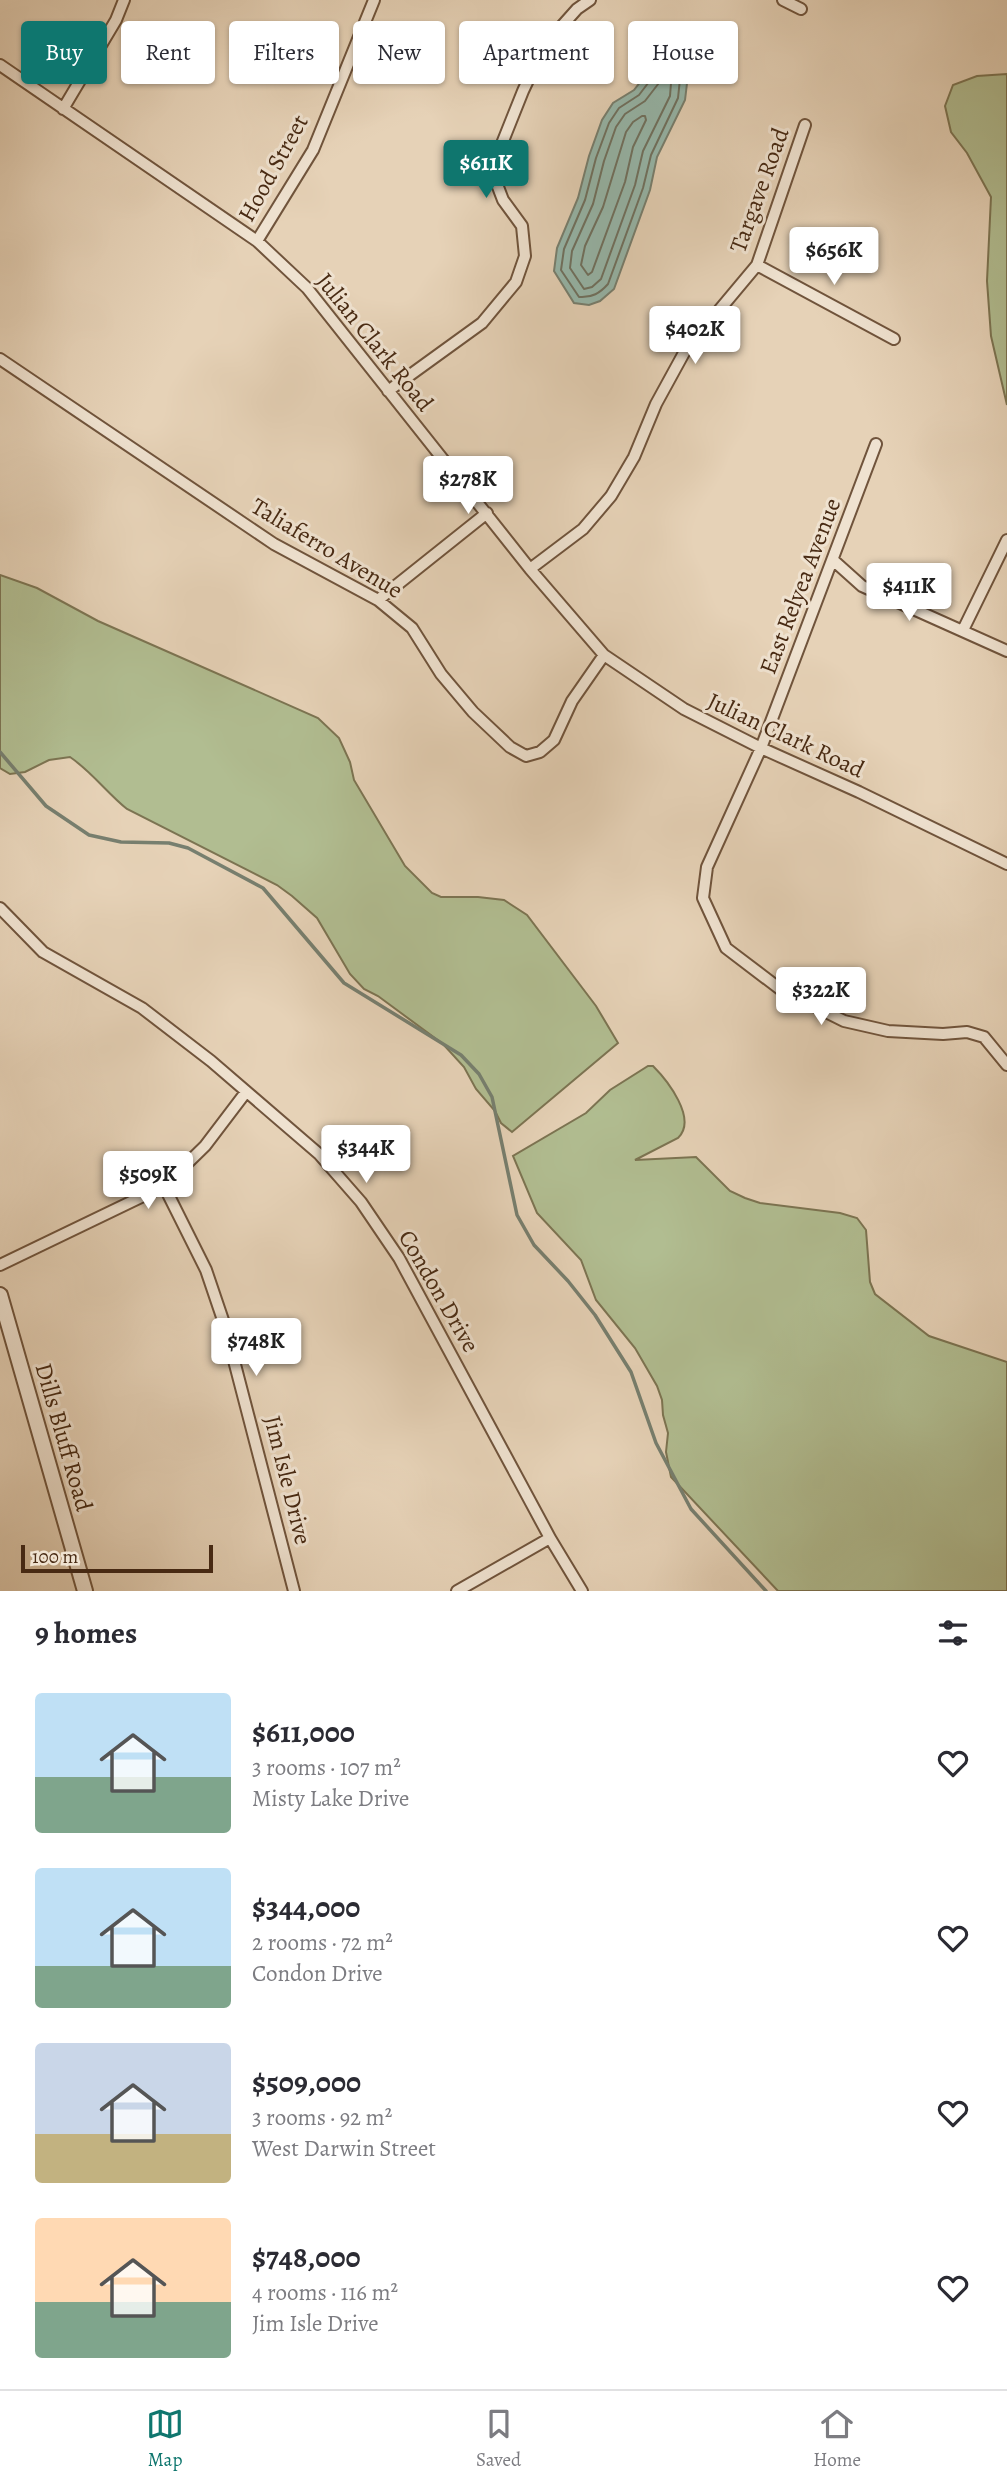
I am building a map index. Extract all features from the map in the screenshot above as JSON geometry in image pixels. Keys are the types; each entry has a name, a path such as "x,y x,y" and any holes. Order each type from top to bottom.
{"street":[{"path":"63,109 116,20 124,0"},
{"name":"Hood Street","path":"257,241 313,150 374,0"},
{"path":"387,391 482,323 516,282 525,256 522,226 503,200 495,180 501,146 544,46 577,9 590,0"},
{"path":"783,0 801,9"},
{"name":"Julian Clark Road","path":"2,70 257,241 307,288 530,569 604,655 684,709 1007,864"},
{"name":"Targave Road","path":"530,569 583,529 611,496 634,457 656,404 685,351 757,265 805,125"},
{"path":"757,265 894,339"},
{"name":"Taliaferro Avenue","path":"0,359 274,544 378,600 412,628 441,674 473,712 510,747 526,756 540,752 554,740 572,701 604,655"},
{"name":"East Relyea Avenue","path":"876,444 761,748 707,867 703,898 726,948 780,989 844,1021 888,1031 943,1034 967,1032 985,1037 1007,1065"},
{"path":"378,600 487,513"},
{"path":"963,630 1007,540"},
{"path":"833,560 862,586 1007,651"},
{"name":"Condon Drive","path":"0,908 43,952 142,1008 211,1061 319,1154 361,1202 399,1258 550,1538 582,1591"},
{"path":"0,1265 164,1186 205,1146 246,1092"},
{"name":"Jim Isle Drive","path":"164,1186 206,1270 225,1326 294,1591"},
{"name":"Dills Bluff Road","path":"0,1295 85,1591"},
{"path":"457,1591 550,1538"}],"green space":[{"path":"1007,74 1007,405 991,336 987,281 991,197 967,153 951,132 945,106 953,85 977,76"},
{"path":"0,575 37,588 98,621 318,718 339,738 350,762 354,780 405,866 432,893 441,897 504,900 527,915 596,1006 618,1043 512,1132 501,1123 495,1111 476,1089 464,1067 443,1044 378,996 364,989 350,974 317,918 277,885 127,809 70,757 49,760 25,772 10,774 0,768"},
{"path":"648,1066 653,1066 659,1072 678,1100 683,1111 683,1130 678,1138 635,1160 696,1157 730,1191 745,1198 760,1203 840,1213 857,1218 866,1230 870,1282 875,1294 929,1336 1007,1362 1007,1591 778,1591 671,1477 666,1452 668,1433 657,1386 635,1348 596,1300 581,1260 537,1213 513,1156 586,1113 610,1090"}],"water":[{"path":"639,84 687,84 685,100 657,157 650,190 614,289 600,301 589,305 574,303 554,271 557,248 578,198 602,120 613,103"}],"waterway":[{"path":"0,752 46,806 89,835 121,842 169,843 188,848 263,888 344,983 461,1055 479,1074 492,1097 517,1215 534,1245 595,1315 631,1372 656,1443 691,1509 766,1591"}]}
